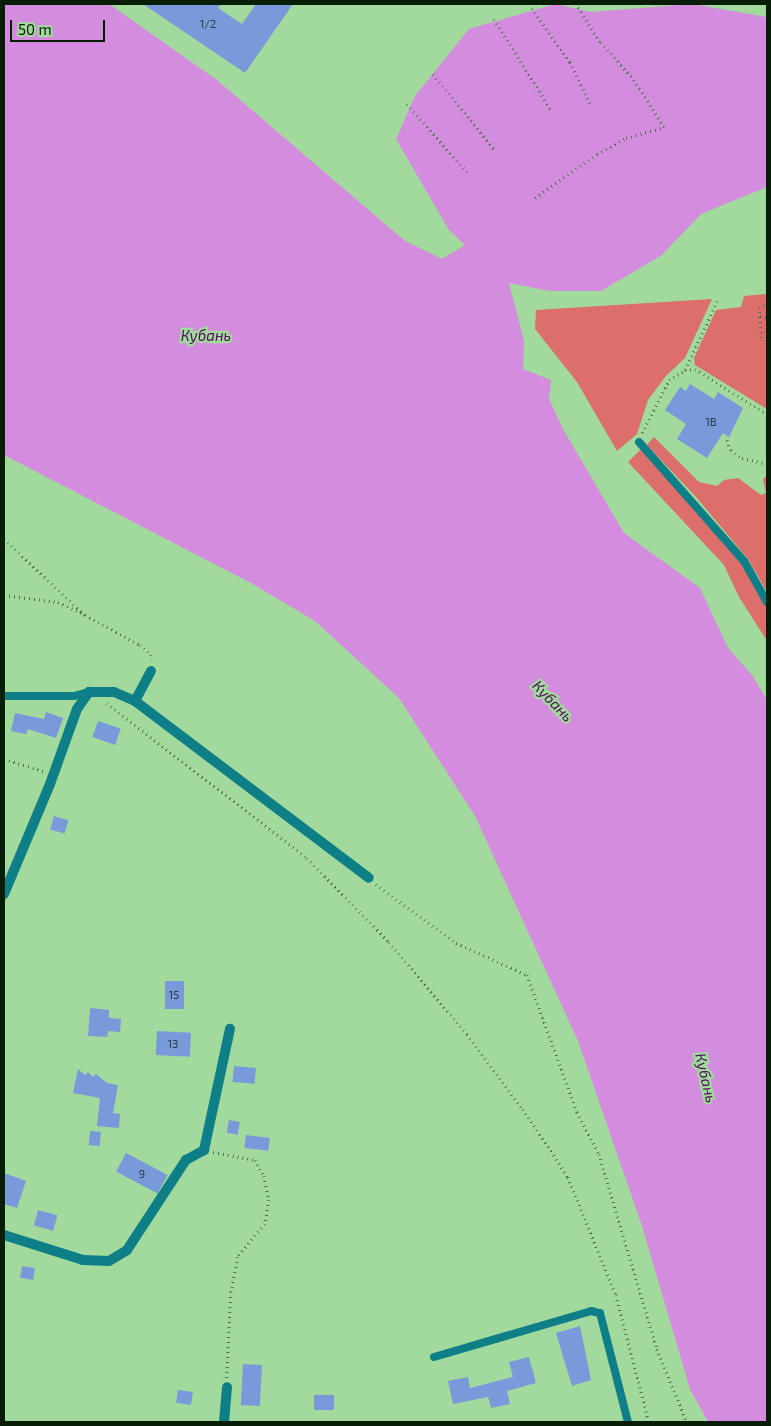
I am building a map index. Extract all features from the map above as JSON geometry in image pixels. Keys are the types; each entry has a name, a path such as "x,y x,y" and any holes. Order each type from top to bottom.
{"street":[{"path":"135,701 151,671"},
{"path":"4,894 54,774 77,709 89,692 114,692 135,701 369,878"},
{"path":"4,1235 82,1260 109,1261 128,1250 186,1160 204,1150 230,1030"},
{"path":"224,1422 227,1387"}],"lane":[{"path":"639,442 744,561 767,602"},
{"path":"4,696 74,696 89,692"},
{"path":"434,1357 592,1311 600,1313 628,1422"}],"path":[{"path":"535,198 597,154 626,138 664,127 631,77 600,42 575,4"},
{"path":"532,8 570,62 590,103"},
{"path":"494,19 552,111"},
{"path":"433,74 494,149"},
{"path":"407,104 468,172"},
{"path":"685,370 717,301"},
{"path":"761,338 760,308 767,304"},
{"path":"760,316 767,318"},
{"path":"639,442 660,394 669,380 685,370 695,368 767,414"},
{"path":"727,440 731,450 742,458 767,464"},
{"path":"4,539 85,615"},
{"path":"4,595 58,602 85,615 140,645 151,655 151,671"},
{"path":"89,692 126,715 307,858 389,942 467,1034 523,1109 568,1178 616,1295 649,1422"},
{"path":"4,758 54,774"},
{"path":"369,878 456,943 527,975 576,1112 599,1154 656,1349 687,1422"},
{"path":"204,1150 254,1160 264,1176 270,1200 266,1224 238,1257 231,1292 227,1387"}],"shaded area":[{"path":"767,294 767,409 695,365 694,358 716,310 741,307 744,296"},
{"path":"712,299 685,358 666,376 648,400 637,434 617,451 577,382 535,329 536,310"},
{"path":"654,437 699,482 717,486 724,480 738,478 761,495 766,493 763,479 767,476 767,592 748,559 696,497 647,445"},
{"path":"641,449 743,564 767,606 767,641 739,597 724,565 628,462"}],"water":[{"name":"Кубань","path":"4,4 109,4 217,80 405,241 442,259 465,245 449,230 396,139 415,96 469,29 555,4 591,12 692,4 767,17 767,187 701,214 662,255 601,291 550,291 509,283 524,341 523,369 551,380 549,399 563,429 624,533 700,588 728,648 752,675 767,700 767,1422 708,1422 690,1389 642,1226 578,1041 475,816 399,698 315,621 251,583 4,455"}],"building":[{"path":"143,4 222,4 218,8 242,24 256,4 293,4 245,73"},
{"path":"690,384 714,399 718,392 743,408 729,437 723,433 707,458 677,439 686,424 665,410 680,387 686,391"},
{"path":"46,712 63,718 56,738 28,729 26,734 11,731 15,713 44,719"},
{"path":"98,721 121,729 115,745 92,737"},
{"path":"54,816 68,820 65,834 50,829"},
{"path":"165,981 184,981 184,1009 165,1009"},
{"path":"90,1008 109,1010 109,1018 121,1019 120,1032 108,1031 107,1037 88,1036"},
{"path":"157,1031 191,1033 190,1057 156,1055"},
{"path":"234,1066 256,1068 255,1084 233,1082"},
{"path":"78,1069 85,1075 88,1072 93,1077 96,1074 107,1083 118,1085 113,1113 120,1114 119,1128 97,1126 100,1098 73,1093"},
{"path":"229,1120 240,1122 238,1135 227,1133"},
{"path":"90,1131 101,1132 100,1146 89,1145"},
{"path":"246,1135 270,1138 268,1151 244,1148"},
{"path":"126,1153 167,1175 158,1194 116,1172"},
{"path":"4,1173 26,1181 17,1208 4,1204"},
{"path":"38,1210 57,1215 53,1231 34,1225"},
{"path":"22,1266 35,1268 33,1280 20,1278"},
{"path":"580,1326 591,1380 572,1386 556,1333"},
{"path":"529,1357 536,1383 507,1391 510,1404 491,1408 488,1397 453,1404 448,1381 468,1377 470,1388 513,1377 509,1362"},
{"path":"243,1364 262,1365 260,1406 241,1405"},
{"path":"178,1390 193,1392 191,1405 176,1403"},
{"path":"314,1395 334,1395 334,1410 314,1410"}]}
